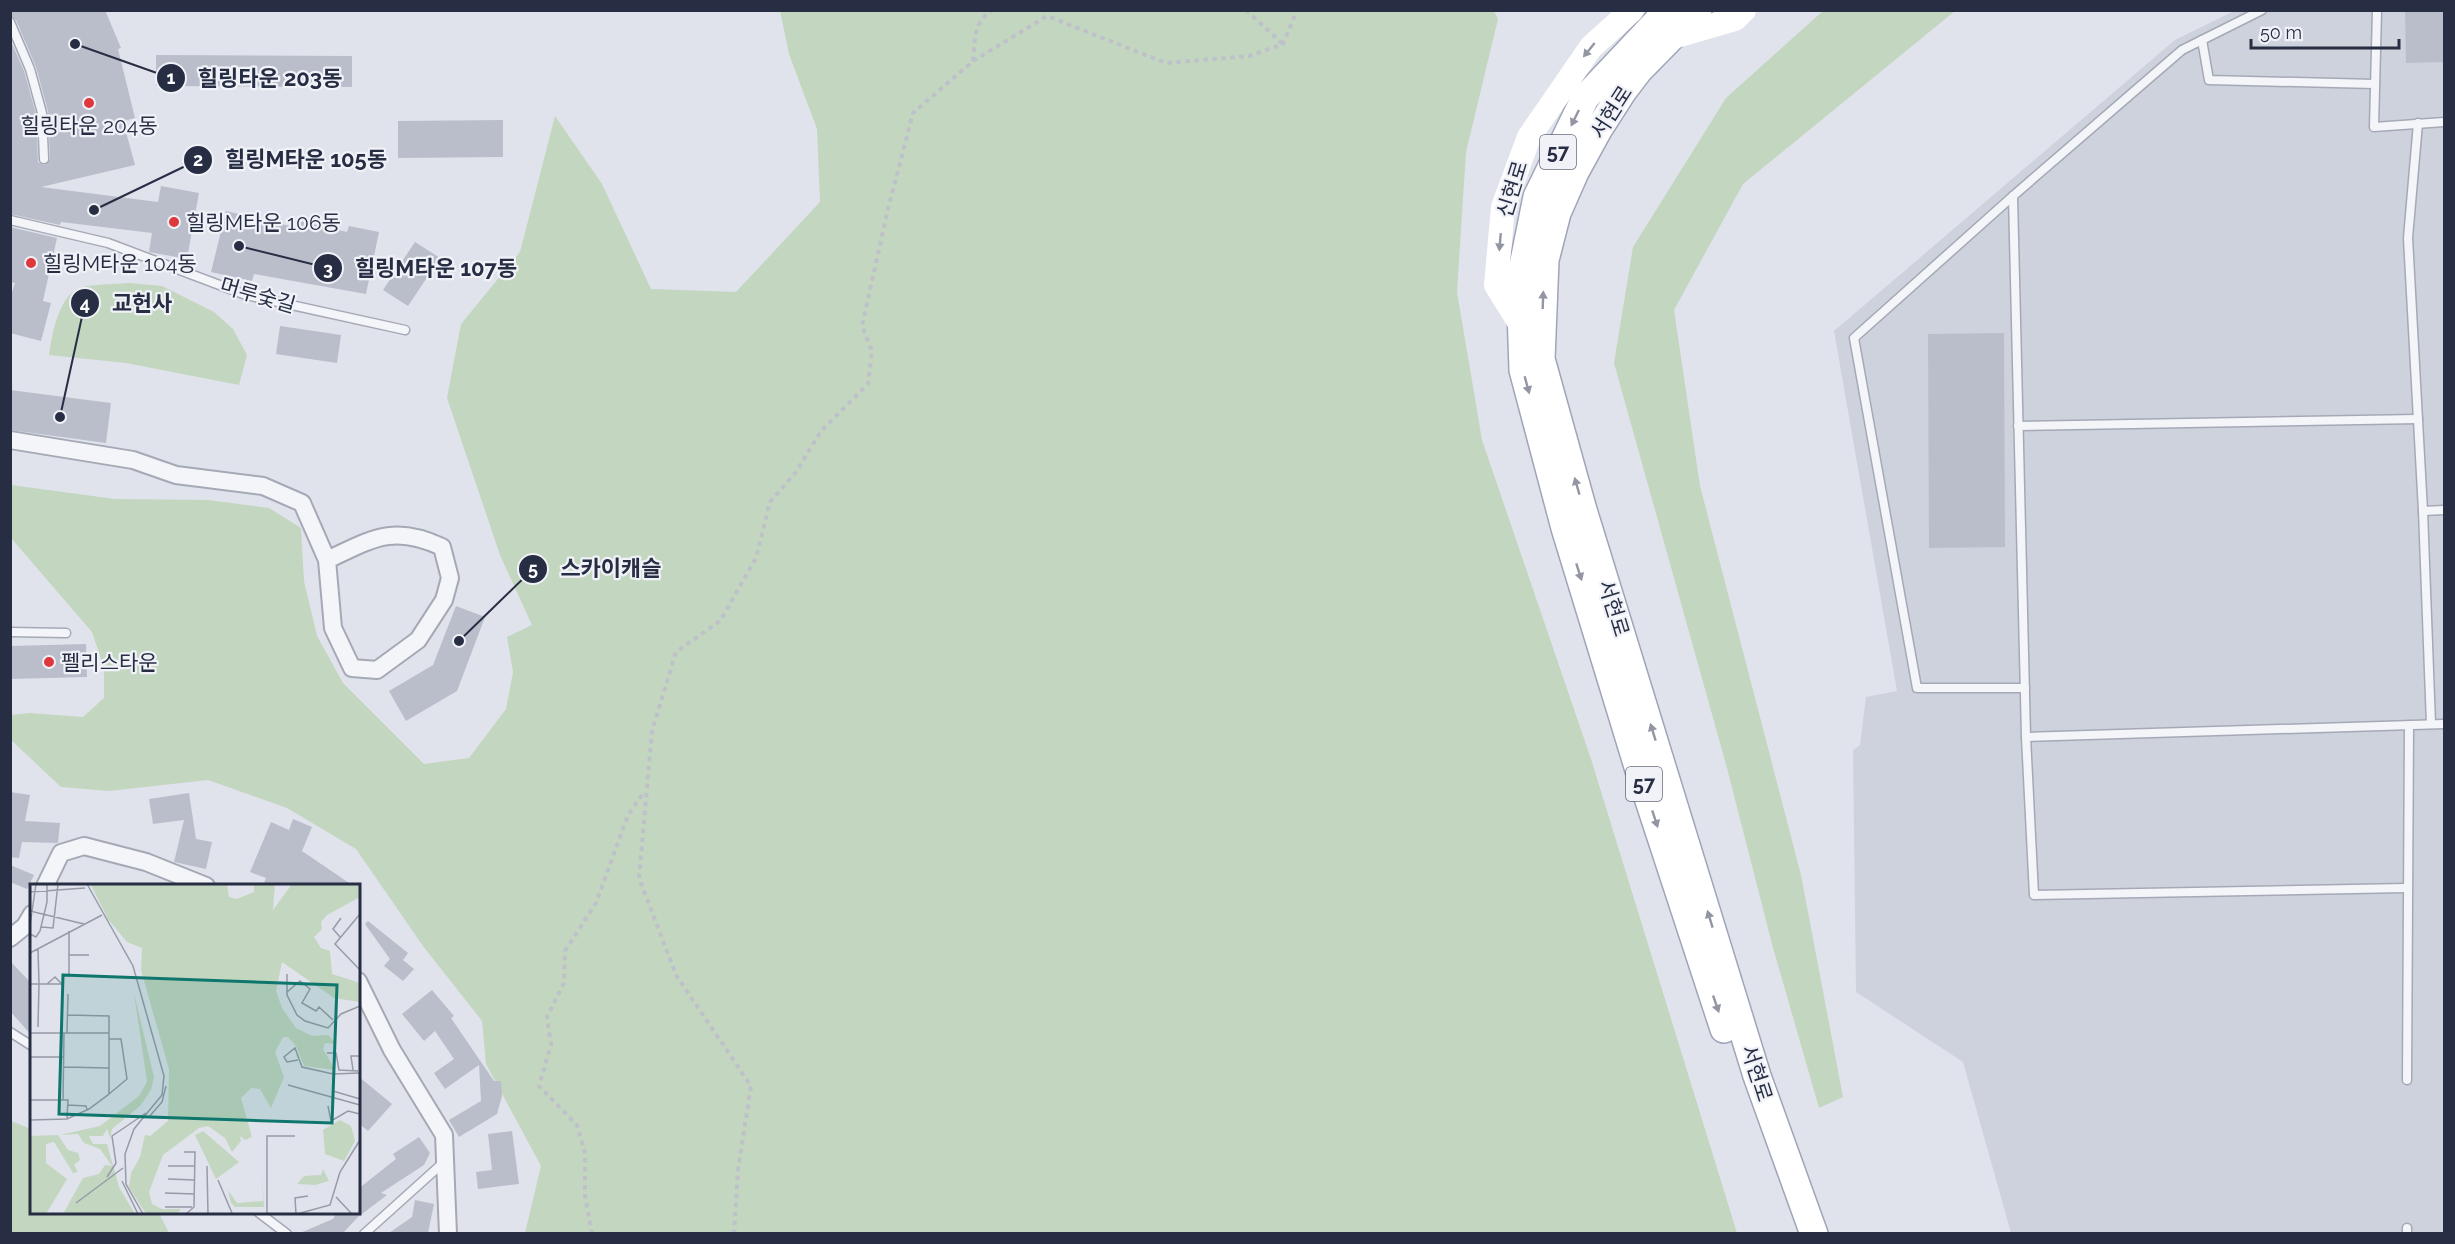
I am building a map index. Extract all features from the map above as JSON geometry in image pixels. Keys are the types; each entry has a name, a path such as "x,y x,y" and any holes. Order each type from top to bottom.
{"main road":[{"name":"신현로","path":"1522,327 1496,285 1503,207 1529,137 1591,46 1632,10"},
{"name":"서현로","path":"1668,10 1585,98 1537,197 1520,281 1523,370 1565,528 1688,919 1760,1135 1797,1233"},
{"name":"서현로","path":"1698,10 1639,70 1598,129 1557,213 1545,260 1541,359 1583,510 1757,1076 1814,1233"},
{"path":"1673,37 1735,19 1744,10"}],"street":[{"path":"10,440 133,460 176,475 264,486 302,503 327,560 333,628 351,668 377,670 418,640 444,600 450,578 442,547 420,536 381,535 327,560"},
{"path":"46,884 61,853 84,846 146,862 203,884"},
{"path":"10,938 30,924"},
{"path":"360,985 392,1050 444,1135 448,1233"}],"lane":[{"path":"2025,688 1917,688 1854,338 2182,50 2262,10"},
{"path":"2377,10 2374,127 2445,122"},
{"path":"10,22 30,69 42,113 44,159"},
{"path":"2202,40 2209,80 2375,84"},
{"path":"2418,123 2408,238 2424,511 2431,724"},
{"path":"2013,196 2026,737 2034,895 2406,888"},
{"name":"머루숯길","path":"10,220 108,243 246,295 405,330"},
{"path":"2018,426 2418,419"},
{"path":"2424,511 2445,510"},
{"path":"10,632 66,633"},
{"path":"2026,737 2445,724"},
{"path":"2407,1080 2406,888 2409,725"},
{"path":"10,1032 30,1045"},
{"path":"364,1233 446,1160"},
{"path":"261,1214 287,1233"}],"path":[{"path":"973,61 976,28 986,14 993,10"},
{"path":"1246,10 1283,44"},
{"path":"734,1233 738,1170 750,1086 676,975 639,878 652,731 676,652 720,621 756,558 770,501 796,472 821,431 868,384 872,351 862,326 888,209 913,113 973,61 1047,16 1166,63 1249,56 1283,44 1297,10"},
{"path":"592,1233 585,1195 585,1153 577,1125 539,1086 551,1045 547,1017 564,983 565,951 596,903 628,815 645,792"}],"shaded area":[{"path":"2234,11 2444,11 2444,1233 2011,1233 1963,1062 1856,992 1853,750 1860,745 1866,697 1897,691 1834,331 2175,40"}],"green space":[{"path":"1824,10 1955,11 1743,184 1674,310 1700,486 1801,875 1843,1097 1819,1108 1772,944 1727,768 1614,363 1633,247 1726,98"},
{"path":"780,11 1494,11 1498,19 1466,152 1457,292 1482,440 1591,759 1737,1233 525,1233 541,1166 486,1064 482,1021 423,946 356,849 287,808 208,780 109,791 61,787 11,740 10,715 30,713 83,717 104,698 104,668 92,632 11,538 11,485 115,499 208,500 269,508 301,528 304,581 317,636 343,683 424,764 469,758 506,709 513,672 507,637 532,625 500,555 447,398 461,324 520,252 555,116 602,184 651,289 736,292 820,202 817,129 789,54"},
{"path":"130,283 162,286 214,312 233,329 247,355 239,385 126,363 49,355 58,315 68,297 83,287"},
{"path":"11,1121 30,1129 30,1214 160,1214 169,1233 11,1233"}],"building":[{"path":"10,10 105,10 121,48 118,49 135,118 123,121 135,165 41,187 158,202 161,186 199,193 187,259 149,252 152,233 61,222 60,225 10,214 10,39 24,71 36,114 38,162 45,165 50,159 48,111 36,67 16,20 10,16"},
{"path":"2405,10 2445,10 2445,62 2406,63"},
{"path":"156,55 352,56 352,87 156,86"},
{"path":"503,120 503,157 398,158 398,121"},
{"path":"226,211 294,227 295,220 347,232 349,226 379,232 366,294 254,274 252,281 211,272"},
{"path":"10,227 57,238 43,301 51,303 41,341 10,333 10,298 15,283 10,282"},
{"path":"415,242 440,258 408,306 383,290"},
{"path":"280,326 341,335 337,363 276,354"},
{"path":"2004,333 2005,547 1929,548 1928,334"},
{"path":"10,390 111,403 106,443 10,430"},
{"path":"456,606 485,617 457,691 406,721 389,691 433,665"},
{"name":"펠리스타운","path":"86,644 87,677 10,679 10,646"},
{"path":"10,792 30,795 25,821 60,823 58,843 22,842 19,858 10,857"},
{"path":"189,793 196,839 212,842 206,869 174,862 184,820 153,824 149,799"},
{"path":"293,819 312,827 302,851 351,884 263,884 266,878 250,872 271,822 289,830"},
{"path":"10,865 34,875 27,889 10,882"},
{"path":"368,921 408,953 403,960 414,969 403,981 384,966 390,959 365,924"},
{"path":"10,961 30,982 30,1034 10,1011"},
{"path":"432,990 454,1016 451,1018 494,1081 501,1081 502,1096 497,1114 459,1137 449,1120 481,1101 479,1065 445,1089 434,1073 454,1059 435,1031 424,1041 402,1014"},
{"path":"360,1078 392,1104 368,1131 360,1125"},
{"path":"512,1131 519,1184 478,1189 476,1172 492,1170 488,1134"},
{"path":"419,1137 430,1153 424,1165 381,1193 387,1195 358,1217 343,1233 300,1233 333,1219 336,1214 360,1214 360,1187 396,1159 393,1154"},
{"path":"415,1200 434,1204 428,1233 389,1233 412,1217"}],"place":[{"name":"힐링타운 203동","path":"75,44"},
{"name":"힐링타운 204동","path":"89,103"},
{"name":"힐링M타운 105동","path":"94,210"},
{"name":"힐링M타운 106동","path":"174,222"},
{"name":"힐링M타운 107동","path":"239,246"},
{"name":"힐링M타운 104동","path":"31,263"},
{"name":"교헌사","path":"60,417"},
{"name":"스카이캐슬","path":"459,641"},
{"name":"펠리스타운","path":"49,662"}]}
